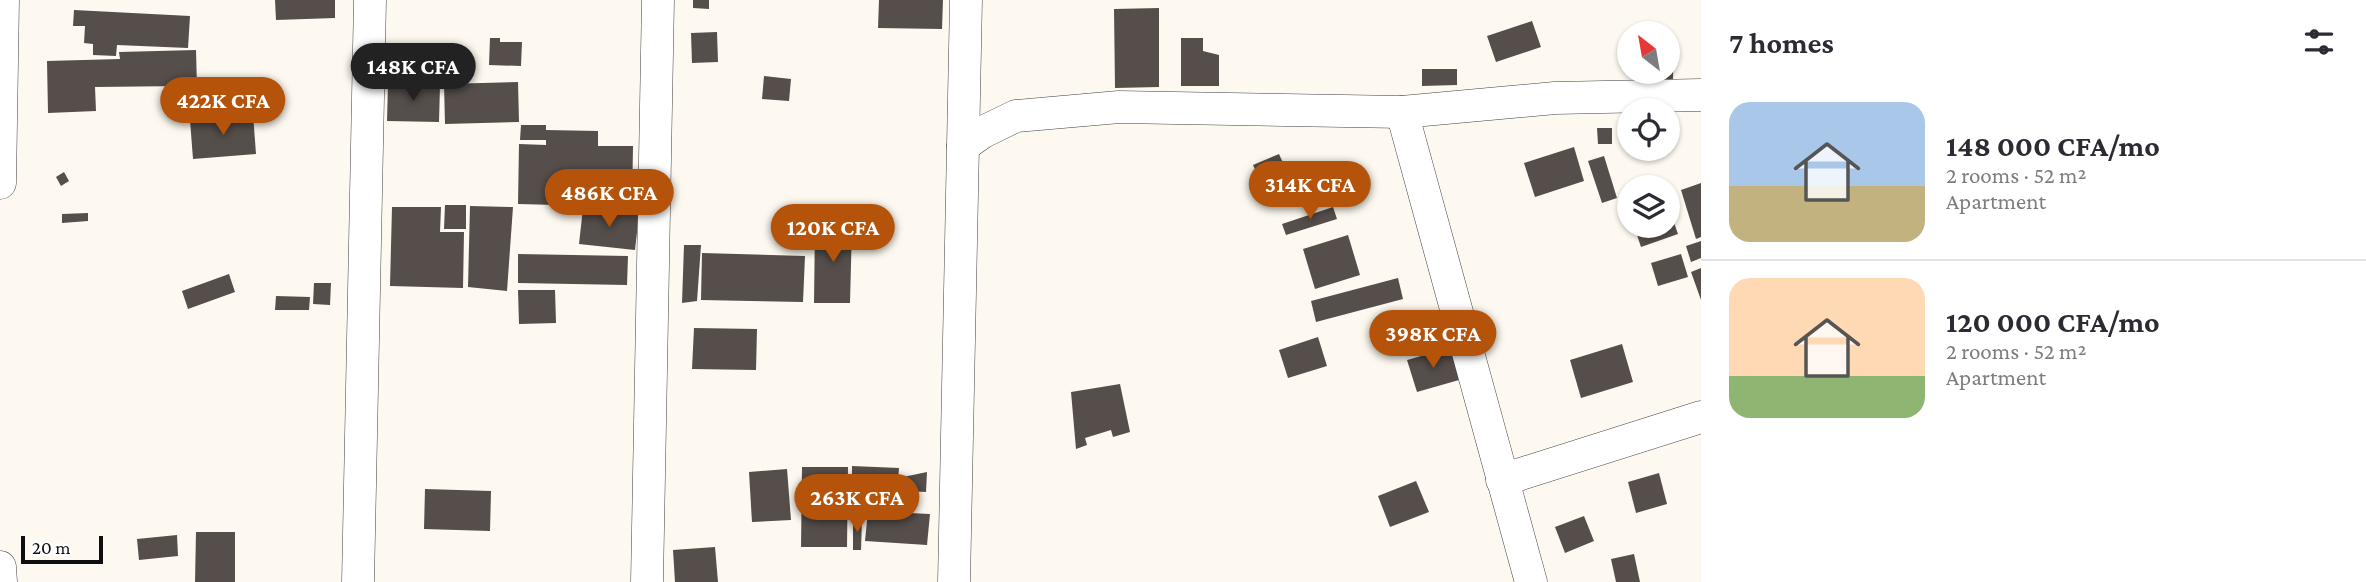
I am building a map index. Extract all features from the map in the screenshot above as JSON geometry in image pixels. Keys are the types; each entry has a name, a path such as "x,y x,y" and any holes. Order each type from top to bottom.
{"street":[{"path":"0,184 3,0"},
{"path":"358,582 370,0"},
{"path":"647,582 657,0"},
{"path":"954,582 965,0"},
{"path":"963,146 983,132 1016,116 1119,107 1402,112 1555,98 1701,95"},
{"path":"1402,112 1531,582"},
{"path":"1502,480 1701,417"},
{"path":"0,567 1,582"}],"building":[{"path":"275,0 335,0 335,18 276,20"},
{"path":"693,0 709,0 709,9 693,8"},
{"path":"879,0 943,0 942,29 878,28"},
{"path":"1159,8 1159,87 1115,88 1114,9"},
{"path":"74,10 190,16 188,48 117,45 116,56 93,55 93,44 84,43 85,26 73,26"},
{"path":"1532,21 1541,47 1496,62 1487,36"},
{"path":"717,32 718,62 692,63 691,33"},
{"path":"490,38 500,38 500,42 522,42 521,66 489,65"},
{"path":"1181,38 1203,38 1203,51 1219,55 1219,86 1181,86"},
{"path":"196,50 197,88 95,87 96,111 48,113 47,61 120,59 119,52"},
{"path":"1422,69 1457,69 1457,85 1422,86"},
{"path":"764,76 791,79 789,101 762,99"},
{"path":"518,82 519,122 445,124 444,84"},
{"path":"388,84 440,85 439,122 387,121"},
{"path":"253,114 256,154 193,159 190,120"},
{"path":"521,125 546,125 546,130 598,131 598,146 633,146 632,207 518,204 519,144 546,145 546,140 520,140"},
{"path":"1597,128 1612,128 1612,144 1598,144"},
{"path":"1574,147 1584,181 1535,197 1524,163"},
{"path":"1279,154 1289,176 1263,187 1253,165"},
{"path":"1604,156 1617,198 1602,203 1588,161"},
{"path":"64,172 69,181 61,186 56,177"},
{"path":"1701,183 1701,237 1696,239 1681,190"},
{"path":"445,205 466,205 466,229 444,229"},
{"path":"470,206 513,207 507,291 468,287"},
{"path":"392,207 441,207 440,232 464,232 463,288 390,286"},
{"path":"1333,207 1337,219 1286,235 1282,224"},
{"path":"583,208 639,215 635,250 579,244"},
{"path":"88,213 88,221 62,223 62,214"},
{"path":"815,226 852,226 850,303 814,303"},
{"path":"1348,235 1360,275 1315,289 1303,249"},
{"path":"1638,238 1667,238 1641,247"},
{"path":"1701,241 1701,258 1691,262 1686,246"},
{"path":"684,245 701,245 697,301 682,303"},
{"path":"702,253 805,256 803,302 701,300"},
{"path":"518,254 628,256 627,285 518,283"},
{"path":"1681,254 1688,277 1658,286 1651,263"},
{"path":"1701,268 1701,300 1691,272"},
{"path":"229,274 235,292 188,309 182,291"},
{"path":"1398,278 1403,299 1316,322 1311,301"},
{"path":"314,283 331,283 330,305 313,304"},
{"path":"518,290 555,290 556,323 519,324"},
{"path":"276,296 310,297 309,310 275,310"},
{"path":"694,328 757,329 756,370 692,369"},
{"path":"1318,337 1327,366 1288,378 1279,350"},
{"path":"1622,344 1633,382 1581,398 1570,360"},
{"path":"1450,348 1459,380 1417,392 1407,360"},
{"path":"1120,384 1130,432 1113,437 1111,430 1085,438 1087,445 1076,449 1071,392"},
{"path":"852,466 899,468 898,481 882,481 882,486 852,484"},
{"path":"802,467 848,467 847,547 801,547"},
{"path":"787,469 791,520 752,522 749,472"},
{"path":"927,472 926,492 904,491 903,477"},
{"path":"1659,473 1667,504 1636,513 1628,482"},
{"path":"1416,481 1429,512 1390,527 1378,496"},
{"path":"425,489 491,491 490,531 424,529"},
{"path":"868,511 930,514 927,545 865,541"},
{"path":"1584,516 1594,541 1565,553 1555,527"},
{"path":"853,519 862,519 861,550 853,550"},
{"path":"196,532 235,532 235,582 195,582"},
{"path":"177,535 178,556 139,560 137,539"},
{"path":"715,547 718,582 675,582 673,550"},
{"path":"1634,554 1640,582 1616,582 1611,559"}]}
